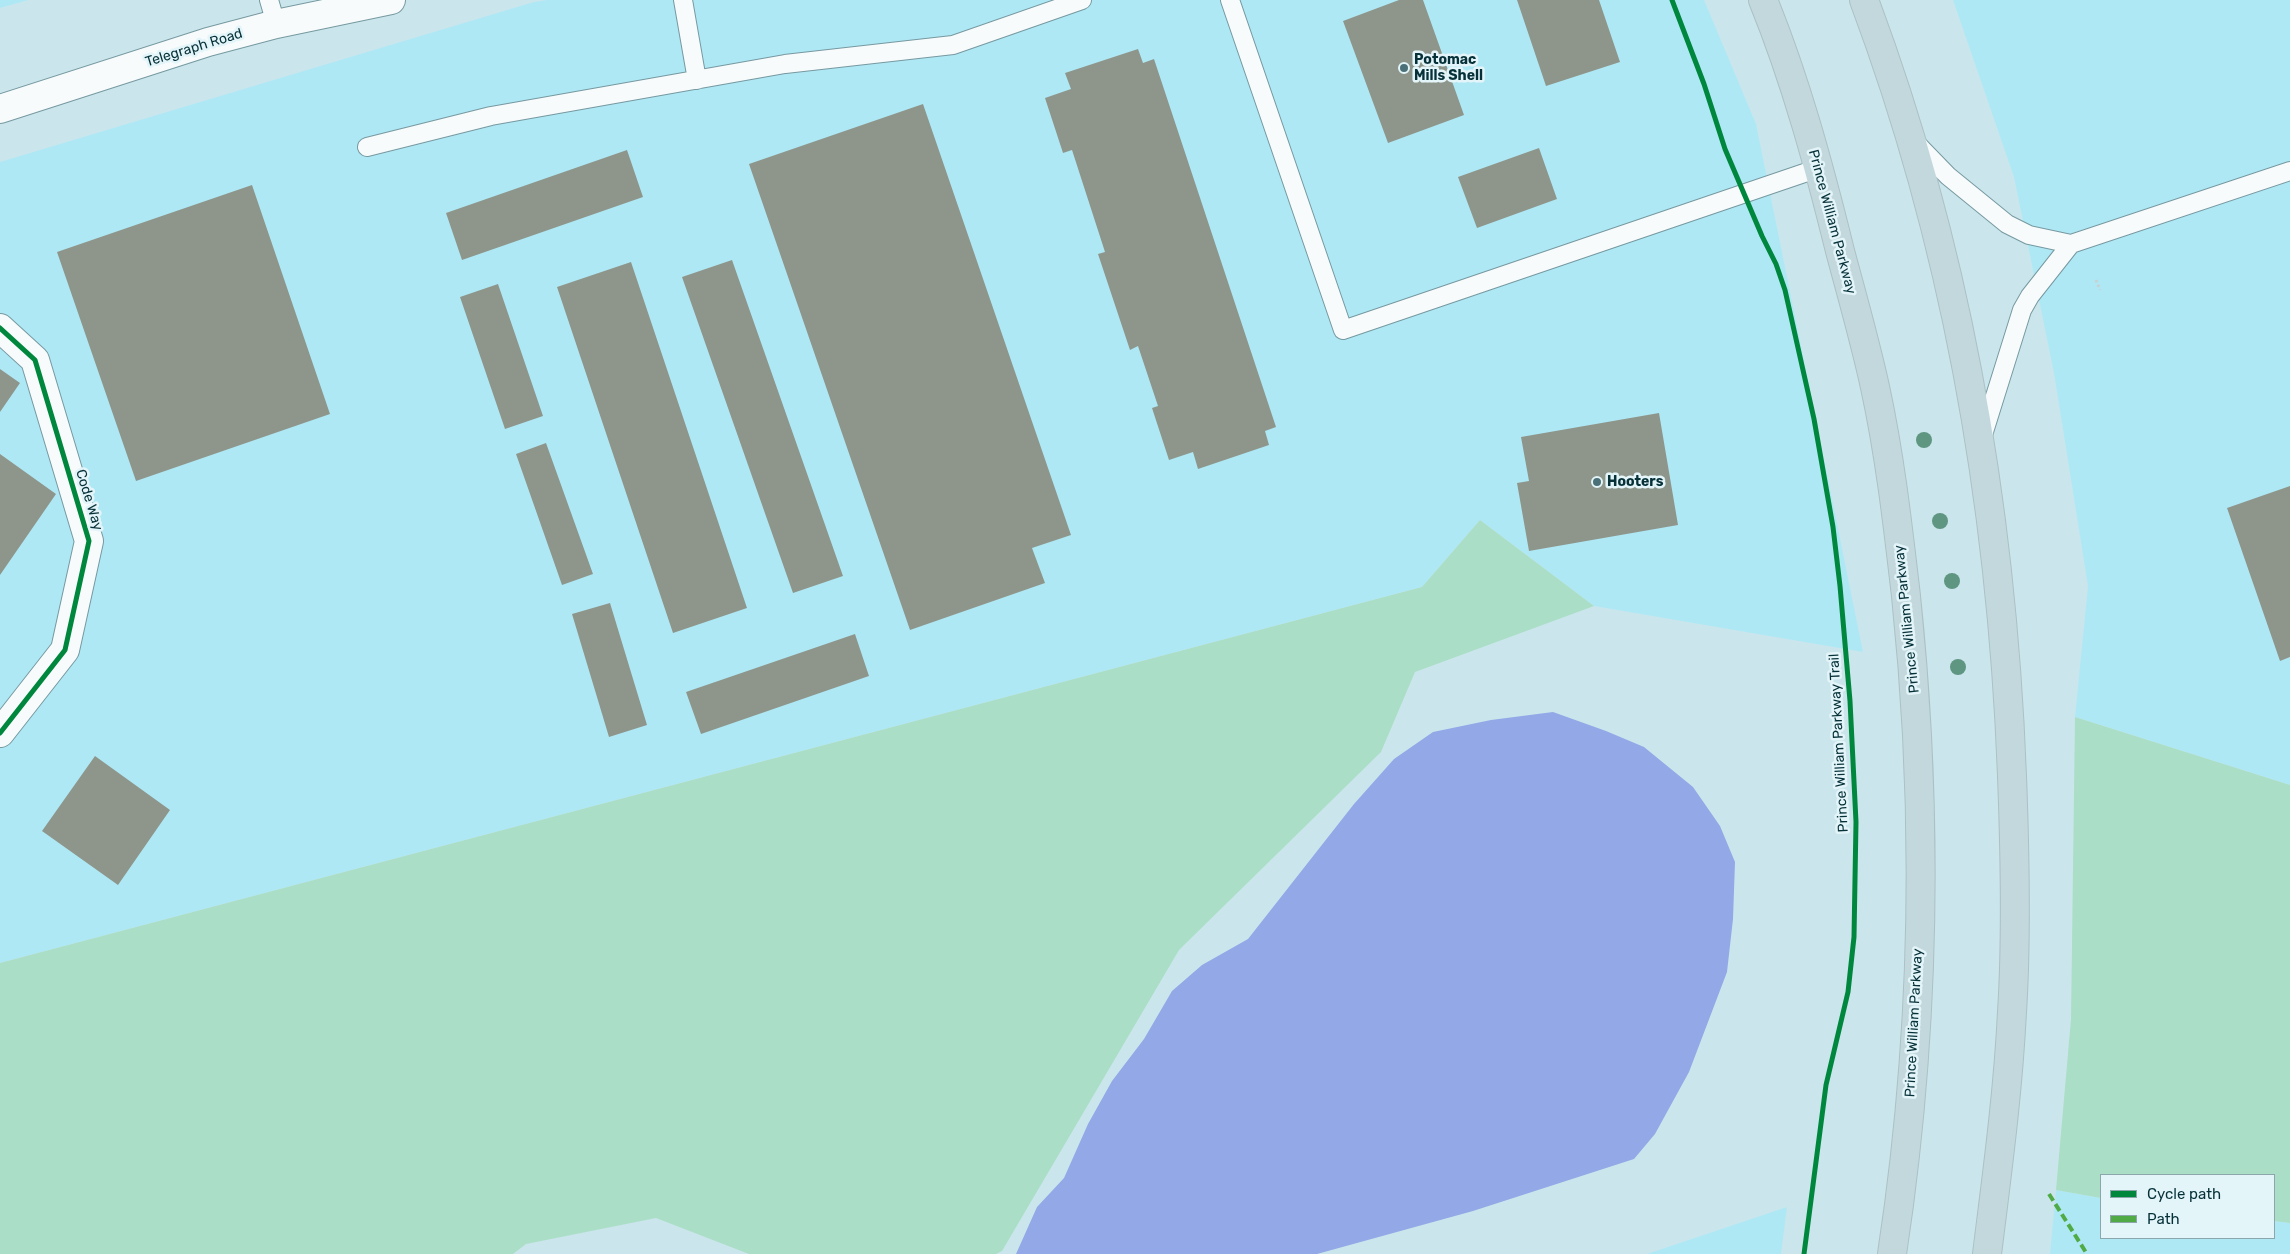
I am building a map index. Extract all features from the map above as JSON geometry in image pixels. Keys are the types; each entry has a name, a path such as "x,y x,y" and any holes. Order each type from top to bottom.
{"highway":[{"name":"Prince William Parkway","path":"1763,0 1779,39 1819,168 1875,388 1899,532 1914,678 1920,835 1916,1006 1906,1142 1892,1254"},
{"path":"1864,0 1910,138 1949,284 1966,363 1992,512 2008,680 2014,849 2012,1012 2003,1115 1987,1254"}],"street":[{"name":"Telegraph Road","path":"0,109 208,42 272,12 391,0"},
{"name":"Code Way","path":"0,328 35,360 89,541 65,650 0,733"}],"lane":[{"path":"683,0 697,80"},
{"path":"366,147 491,116 785,64 953,45 1082,0"},
{"path":"1230,0 1343,330 1819,168"},
{"path":"1910,138 1948,176 1992,214 2007,224 2030,235 2071,244 2290,171"},
{"path":"1980,444 2022,310 2030,296 2071,244"}],"path":[{"path":"2096,280 2100,290"}],"shaded area":[{"path":"0,0 28,0 0,8"},
{"path":"547,0 1704,0 1756,124 1863,652 1594,606 1480,520 1422,587 0,963 0,162 534,2"},
{"path":"1953,0 2290,0 2290,785 2075,717 2088,586 2054,373 2014,177"},
{"path":"2056,1190 2100,1198 2100,1239 2275,1239 2275,1221 2290,1223 2290,1254 2050,1254"},
{"path":"1787,1207 1781,1254 1647,1254"}],"green space":[{"path":"1480,520 1594,606 1415,672 1381,752 1179,950 1002,1251 996,1254 749,1254 656,1218 526,1244 513,1254 0,1254 0,963 1422,587"},
{"path":"2075,717 2290,785 2290,1223 2275,1221 2275,1174 2100,1174 2100,1198 2056,1190 2071,1019"}],"water":[{"path":"1553,712 1644,747 1693,787 1720,826 1735,862 1733,919 1727,972 1689,1072 1655,1134 1634,1159 1473,1211 1317,1254 1016,1254 1037,1207 1064,1178 1088,1124 1112,1081 1144,1039 1172,991 1202,965 1248,939 1354,804 1394,759 1433,732 1491,720"}],"building":[{"name":"Potomac Mills Shell","path":"1399,0 1423,0 1464,115 1388,143 1343,21"},
{"path":"1517,0 1599,0 1620,62 1546,86"},
{"path":"1138,49 1143,63 1154,59 1276,427 1265,431 1269,445 1198,469 1193,452 1169,460 1152,408 1158,406 1138,346 1130,350 1098,254 1105,252 1072,150 1063,153 1045,98 1071,89 1065,73"},
{"path":"923,104 1071,535 1032,548 1045,583 910,630 749,164"},
{"path":"1539,148 1557,199 1477,228 1458,177"},
{"path":"627,150 643,197 462,260 446,213"},
{"path":"252,185 330,414 136,481 57,252"},
{"path":"732,260 843,576 793,593 682,277"},
{"path":"631,262 747,608 673,633 557,287"},
{"path":"498,284 543,416 505,429 460,297"},
{"path":"0,369 20,383 0,412"},
{"name":"Hooters","path":"1659,413 1678,525 1529,551 1517,483 1529,481 1521,437"},
{"path":"546,443 593,574 562,585 516,454"},
{"path":"0,454 56,494 0,575"},
{"path":"2290,486 2290,657 2280,661 2227,508"},
{"path":"610,603 647,725 609,737 572,614"},
{"path":"855,634 869,676 701,734 686,692"},
{"path":"95,756 170,810 118,885 42,831"}],"marked path":[{"path":"2049,1194 2087,1254"}],"cycle path":[{"name":"Prince William Parkway Trail","path":"1672,0 1704,84 1725,149 1776,264 1785,290 1814,419 1833,527 1840,586 1850,701 1856,822 1854,937 1848,992 1826,1085 1804,1254"},
{"path":"0,328 35,360 89,541 65,650 0,733"}],"place":[{"name":"Potomac Mills Shell","path":"1404,68"},
{"name":"Hooters","path":"1597,482"}]}
